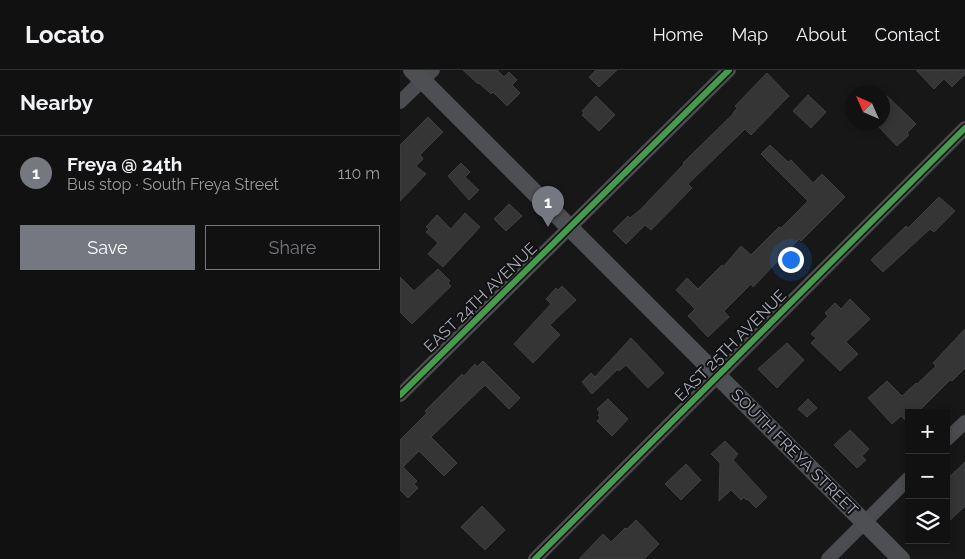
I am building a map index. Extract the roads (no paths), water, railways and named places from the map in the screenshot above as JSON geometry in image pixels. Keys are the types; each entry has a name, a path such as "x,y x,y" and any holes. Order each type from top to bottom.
{"main road":[{"name":"SOUTH FREYA STREET","path":"423,73 570,228 901,559"}],"street":[{"name":"EAST 24TH AVENUE","path":"400,395 728,70"},
{"path":"400,102 423,73"},
{"name":"EAST 25TH AVENUE","path":"535,559 965,128"},
{"path":"950,436 965,422"},
{"path":"828,559 905,482"}],"place":[{"name":"Freya @ 24th","path":"548,227"}]}
